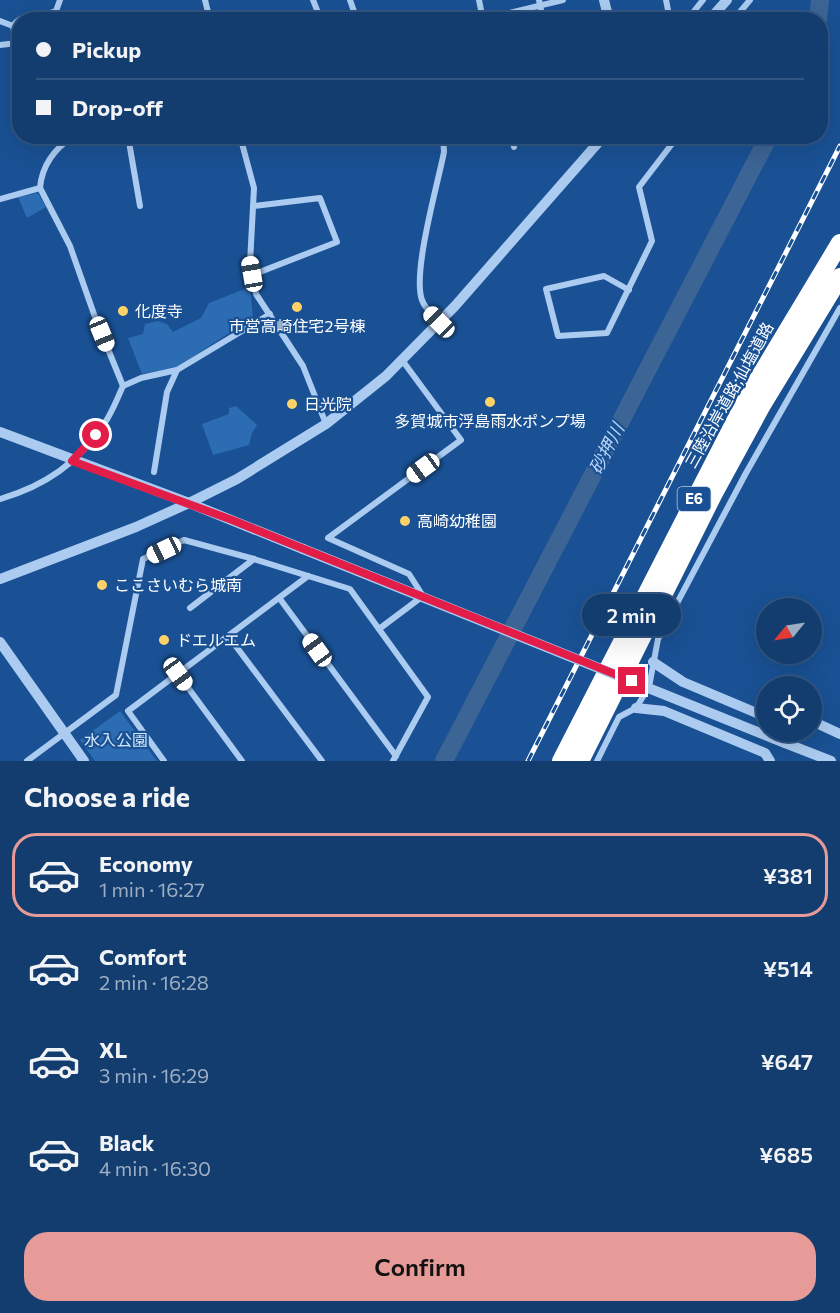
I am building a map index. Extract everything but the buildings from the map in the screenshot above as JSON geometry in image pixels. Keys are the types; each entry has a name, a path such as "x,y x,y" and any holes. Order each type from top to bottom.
{"highway":[{"name":"三陸沿岸道路;仙塩道路","path":"561,761 748,396 840,243"},
{"name":"三陸沿岸道路;仙塩道路","path":"580,761 713,495 762,405 840,277"}],"street":[{"path":"507,12 540,3 563,0"},
{"path":"693,12 703,0"},
{"path":"716,12 727,0"},
{"path":"740,12 750,0"},
{"path":"62,144 50,158 40,180 40,188 70,246 123,386"},
{"path":"129,144 140,206"},
{"path":"242,144 254,188 250,262 256,294 303,366 326,424"},
{"path":"439,322 426,309 421,299 419,286 421,257 444,152 444,144"},
{"path":"0,579 189,503 237,479 326,424 386,376 439,322 597,144"},
{"path":"629,290 604,276 546,289 558,336 607,333 629,290 652,241 639,187 672,144"},
{"path":"0,199 40,188"},
{"path":"252,274 337,242 320,198 254,206"},
{"path":"597,761 619,717 636,708 649,687 658,639 746,473 840,308"},
{"path":"0,499 34,488 72,461 106,423 123,386 141,378 177,370 270,314"},
{"path":"379,629 423,596 409,574 328,538 461,440 402,360"},
{"path":"154,472 167,392 177,370"},
{"path":"0,432 72,461 189,503 831,761"},
{"path":"27,761 116,695 143,559 184,540 350,590 428,697 395,758 280,598"},
{"path":"190,608 254,560"},
{"path":"164,761 128,711 308,576"},
{"path":"229,637 322,761"},
{"path":"0,642 84,761"},
{"path":"653,662 683,682 756,713"},
{"path":"178,674 242,761"},
{"path":"636,708 664,711 765,753 770,761"},
{"path":"822,726 840,734"}],"green space":[{"path":"38,193 46,207 27,218 18,197"},
{"path":"250,287 253,317 176,368 142,374 128,338 143,334 145,324 158,321 167,324 173,332 201,318 209,303"},
{"path":"236,406 257,425 249,445 213,455 202,424 229,414 229,408"},
{"name":"水入公園","path":"120,711 157,761 95,761 80,740"}],"waterway":[{"name":"砂押川","path":"819,12 820,0"},
{"name":"砂押川","path":"444,761 765,144"}],"railway":[{"path":"528,761 840,146"}],"place":[{"name":"市営高崎住宅2号棟","path":"297,307"},
{"name":"化度寺","path":"123,311"},
{"name":"多賀城市浮島雨水ポンプ場","path":"490,402"},
{"name":"日光院","path":"292,404"},
{"name":"高崎幼稚園","path":"405,521"},
{"name":"ここさいむら城南","path":"102,585"},
{"name":"ドエルエム","path":"164,640"}],"route":[{"path":"96,435 72,461 232,520 632,681"}]}
